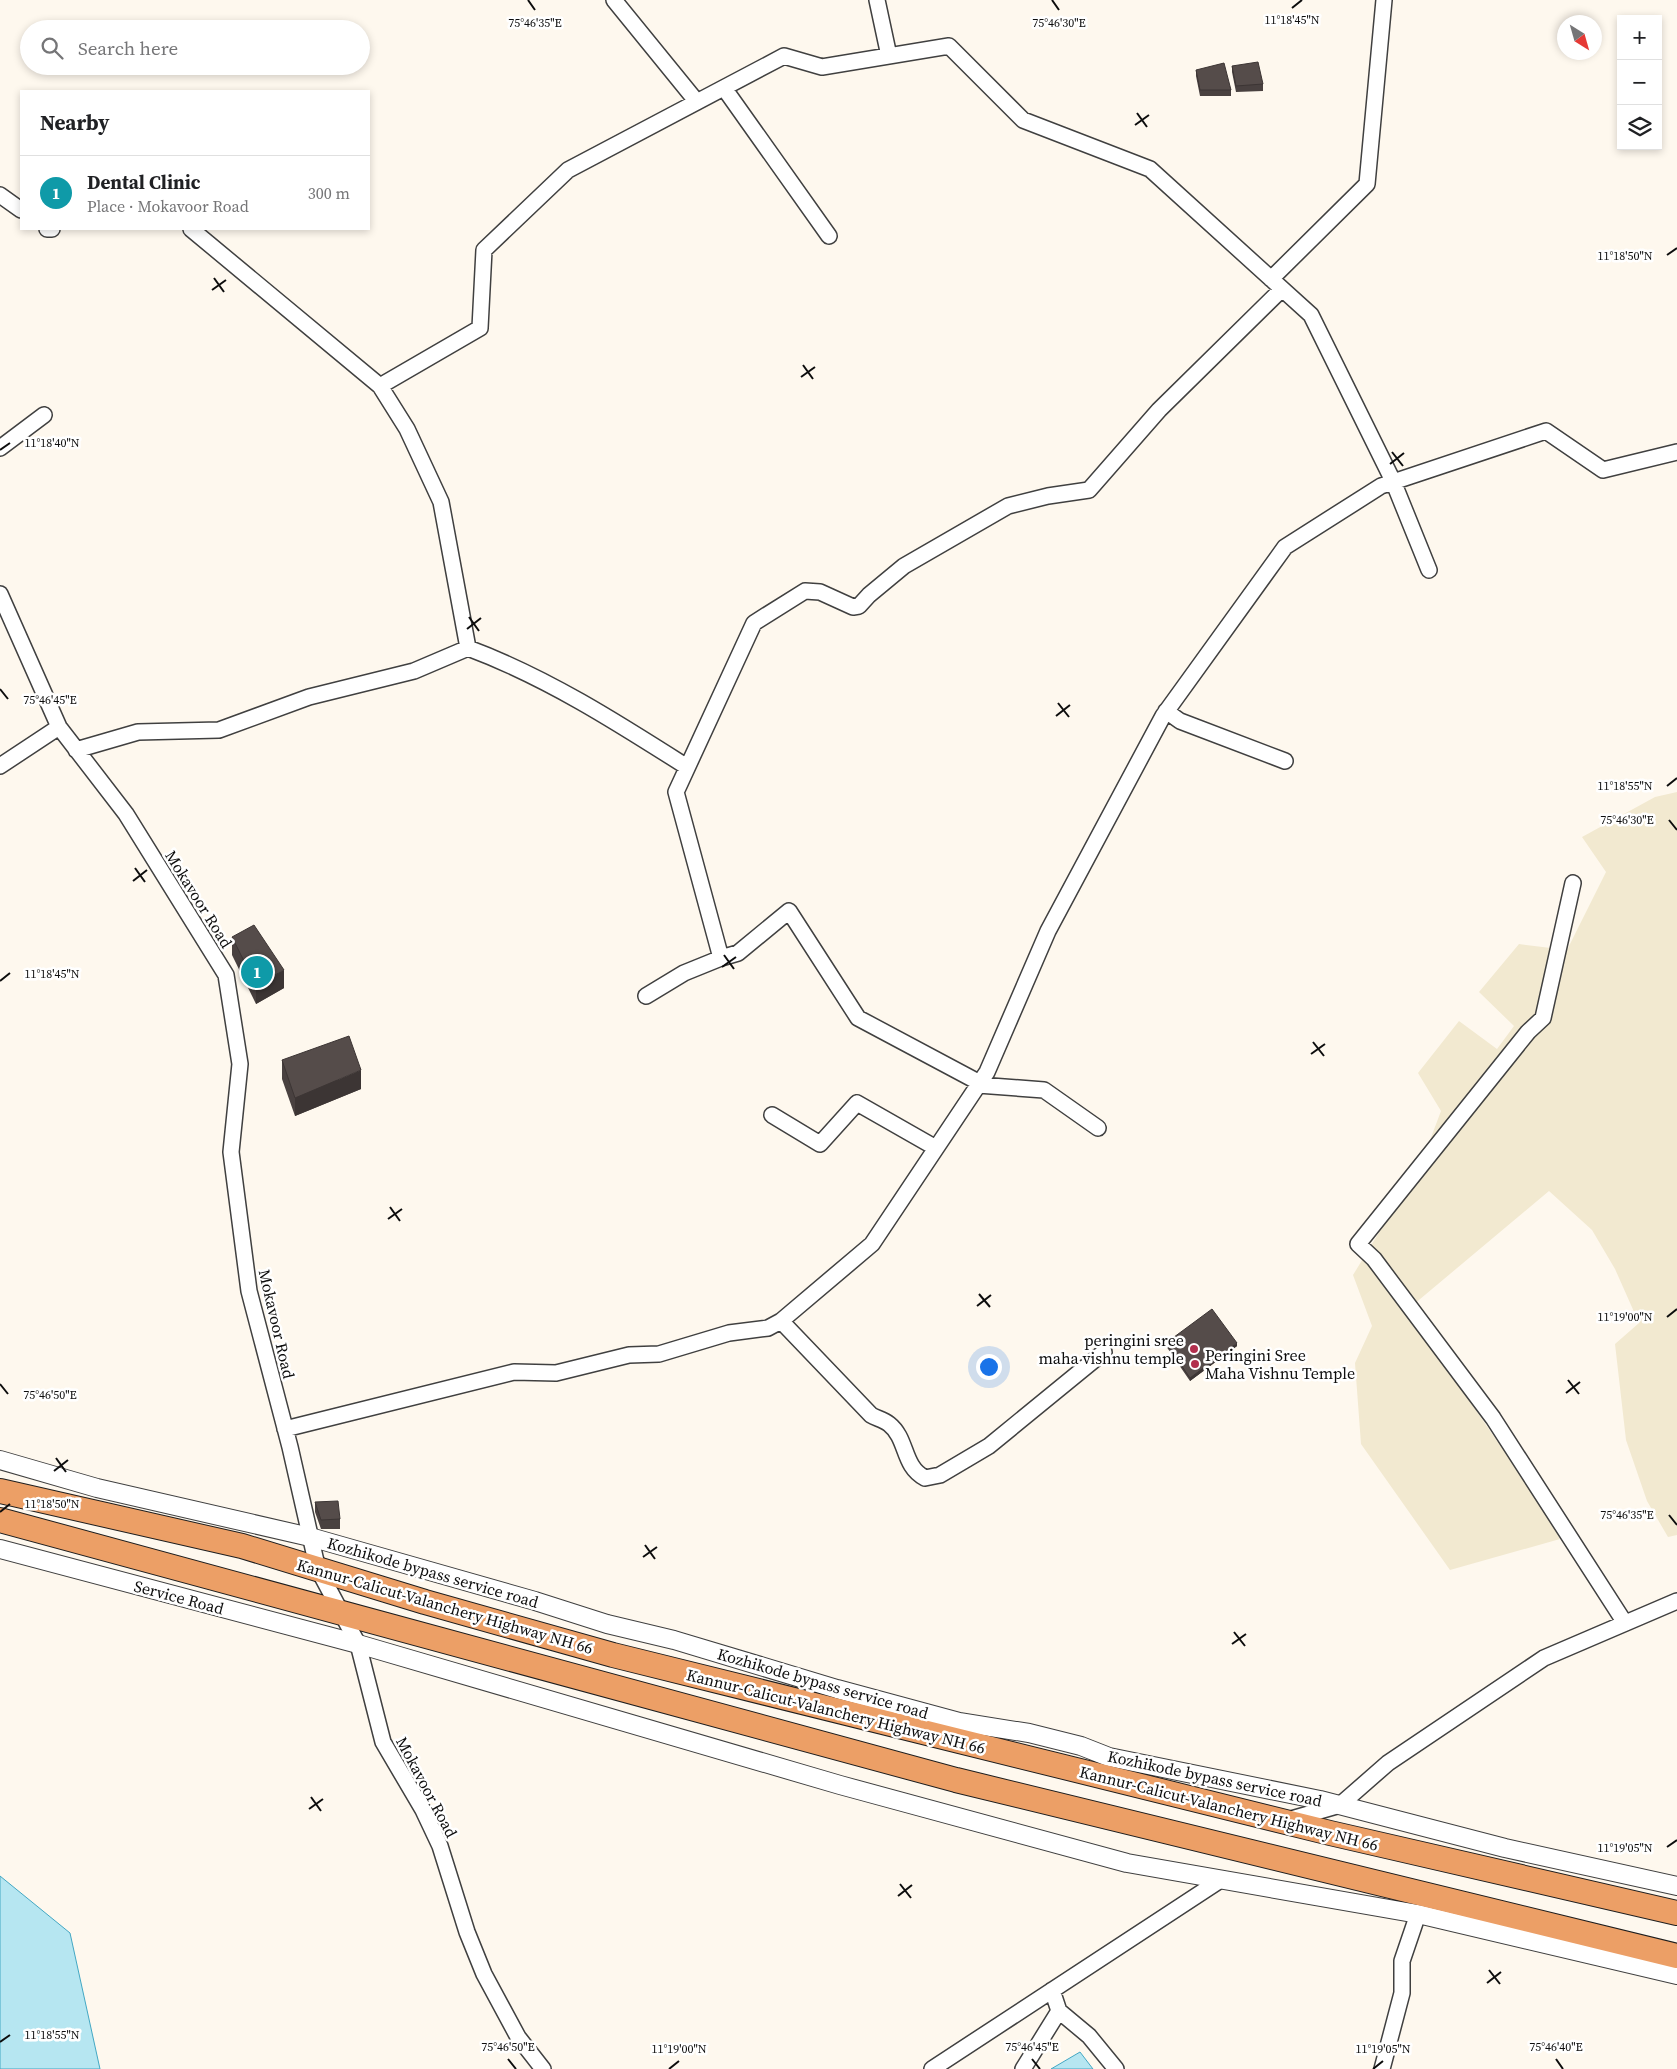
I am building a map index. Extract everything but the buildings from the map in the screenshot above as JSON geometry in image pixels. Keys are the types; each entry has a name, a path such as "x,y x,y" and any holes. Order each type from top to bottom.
{"highway":[{"name":"Kannur-Calicut-Valanchery Highway NH 66","path":"0,1491 242,1546 424,1602 613,1655 1110,1779 1287,1820 1330,1833 1677,1913"},
{"path":"0,1520 956,1780 1677,1956"}],"street":[{"path":"614,0 696,102"},
{"path":"877,0 889,56"},
{"path":"1271,279 1368,184 1384,0"},
{"path":"380,386 480,328 484,250 568,170 784,56 822,67 949,46 1023,120 1150,169 1311,315 1393,481 1429,570"},
{"path":"724,88 829,236"},
{"path":"0,195 20,209"},
{"path":"193,230 380,386 407,429 442,502 468,648"},
{"path":"721,958 676,792 754,623 805,591 820,592 853,607 859,606 869,595 904,566 1008,506 1048,496 1089,490 1159,410 1282,289"},
{"path":"0,448 44,415"},
{"path":"285,1429 514,1372 556,1373 629,1355 659,1354 729,1333 768,1328 781,1320 872,1244 987,1072 1048,931 1166,711 1285,547 1381,486 1546,431 1604,470 1677,452"},
{"name":"Mokavoor Road","path":"0,597 58,727 126,814 226,976 240,1064 231,1152 249,1291 285,1429 318,1569 344,1614 358,1644 383,1742 423,1810 440,1846 467,1932 484,1974 518,2037 543,2069"},
{"path":"76,750 138,732 219,730 309,697 414,671 468,648 494,658 608,717 687,767"},
{"path":"1166,711 1180,721 1284,761"},
{"path":"0,766 58,727"},
{"path":"1573,883 1543,1018 1528,1032 1358,1244 1374,1259 1493,1418 1625,1623"},
{"path":"646,996 684,973 738,953 789,911 858,1018 979,1084 1044,1090 1098,1128"},
{"path":"772,1115 820,1144 857,1103 936,1148"},
{"path":"781,1320 871,1415 889,1424 905,1449 916,1473 925,1478 940,1474 989,1446 1104,1352"},
{"name":"Kozhikode bypass service road","path":"0,1460 96,1488 310,1537 535,1601 607,1624 674,1640 959,1722 1029,1733 1082,1746 1109,1757 1340,1805 1505,1848 1677,1886"},
{"name":"Service Road","path":"0,1550 358,1644 840,1785 1127,1863 1418,1914 1677,1975"},
{"path":"1287,1820 1340,1805 1388,1764 1544,1658 1677,1601"},
{"path":"932,2069 1222,1879"},
{"path":"1382,2069 1402,1993 1402,1961 1418,1914"},
{"path":"1052,1990 1059,2011 1089,2036 1116,2069"},
{"path":"1023,2069 1059,2011"}],"shaded area":[{"path":"1677,792 1677,1535 1668,1537 1647,1501 1626,1440 1615,1344 1639,1323 1615,1269 1592,1230 1549,1191 1407,1310 1543,1508 1560,1539 1450,1570 1361,1444 1355,1363 1372,1326 1353,1275 1421,1164 1441,1111 1418,1073 1459,1021 1497,1049 1514,1026 1479,992 1519,944 1567,950 1606,872 1582,837 1655,797"}],"water":[{"path":"0,1876 70,1933 100,2069 0,2069"},
{"path":"1080,2052 1093,2069 1051,2069"}],"place":[{"name":"Dental Clinic","path":"257,972"},
{"name":"peringini sree maha vishnu temple","path":"1194,1349"},
{"name":"Peringini Sree Maha Vishnu Temple","path":"1195,1364"}]}
